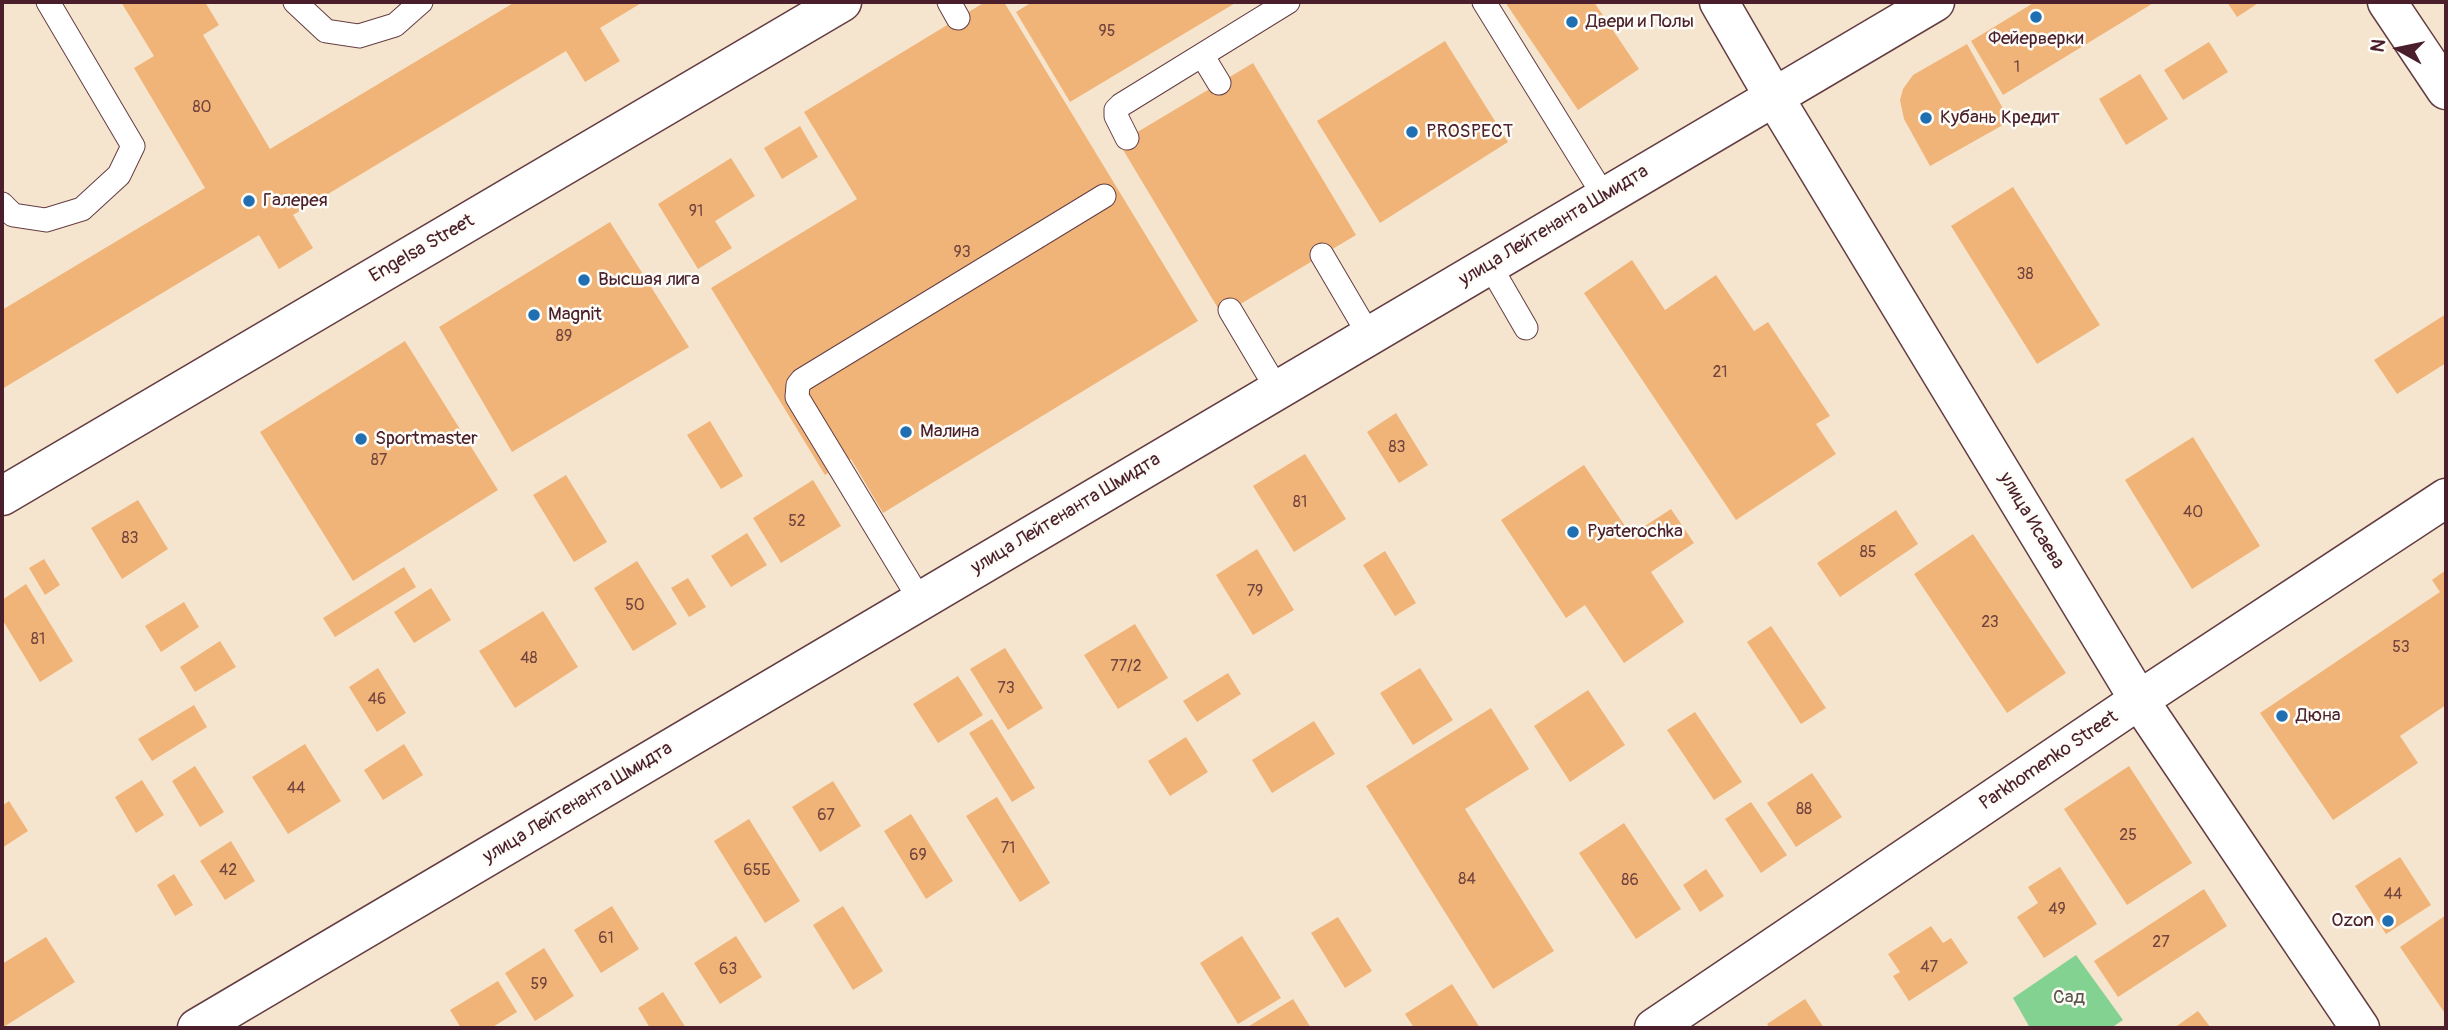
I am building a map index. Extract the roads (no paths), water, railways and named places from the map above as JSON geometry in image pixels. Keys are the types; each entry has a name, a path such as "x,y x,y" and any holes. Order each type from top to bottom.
{"street":[{"name":"Engelsa Street","path":"2,496 842,2"},
{"name":"улица Исаева","path":"1719,2 2138,700 2360,1028"},
{"name":"улица Лейтенанта Шмидта","path":"197,1028 1935,2"},
{"path":"2387,2 2410,18 2446,90"},
{"name":"Parkhomenko Street","path":"1654,1028 1700,1016 2138,700 2446,498"}],"lane":[{"path":"2,204 13,215 46,220 82,209 119,175 133,146 48,2"},
{"path":"295,2 326,31 359,36 395,25 421,2"},
{"path":"1127,138 1117,121 1116,110 1121,105 1288,2"},
{"path":"1483,2 1604,196"},
{"path":"1202,55 1219,83"},
{"path":"920,600 797,397 798,385 802,380 1104,196"},
{"path":"1322,255 1369,335"},
{"path":"1489,264 1526,328"},
{"path":"1230,310 1277,389"}],"place":[{"name":"Фейерверки","path":"2036,17"},
{"name":"Двери и Полы","path":"1572,22"},
{"name":"Кубань Кредит","path":"1926,118"},
{"name":"PROSPECT","path":"1412,132"},
{"name":"Галерея","path":"249,201"},
{"name":"Высшая лига","path":"584,280"},
{"name":"Magnit","path":"534,315"},
{"name":"Малина","path":"906,432"},
{"name":"Sportmaster","path":"361,439"},
{"name":"Pyaterochka","path":"1573,532"},
{"name":"Дюна","path":"2282,716"},
{"name":"Ozon","path":"2388,921"}],"park label":[{"name":"Сад","path":"2069,998"}]}
